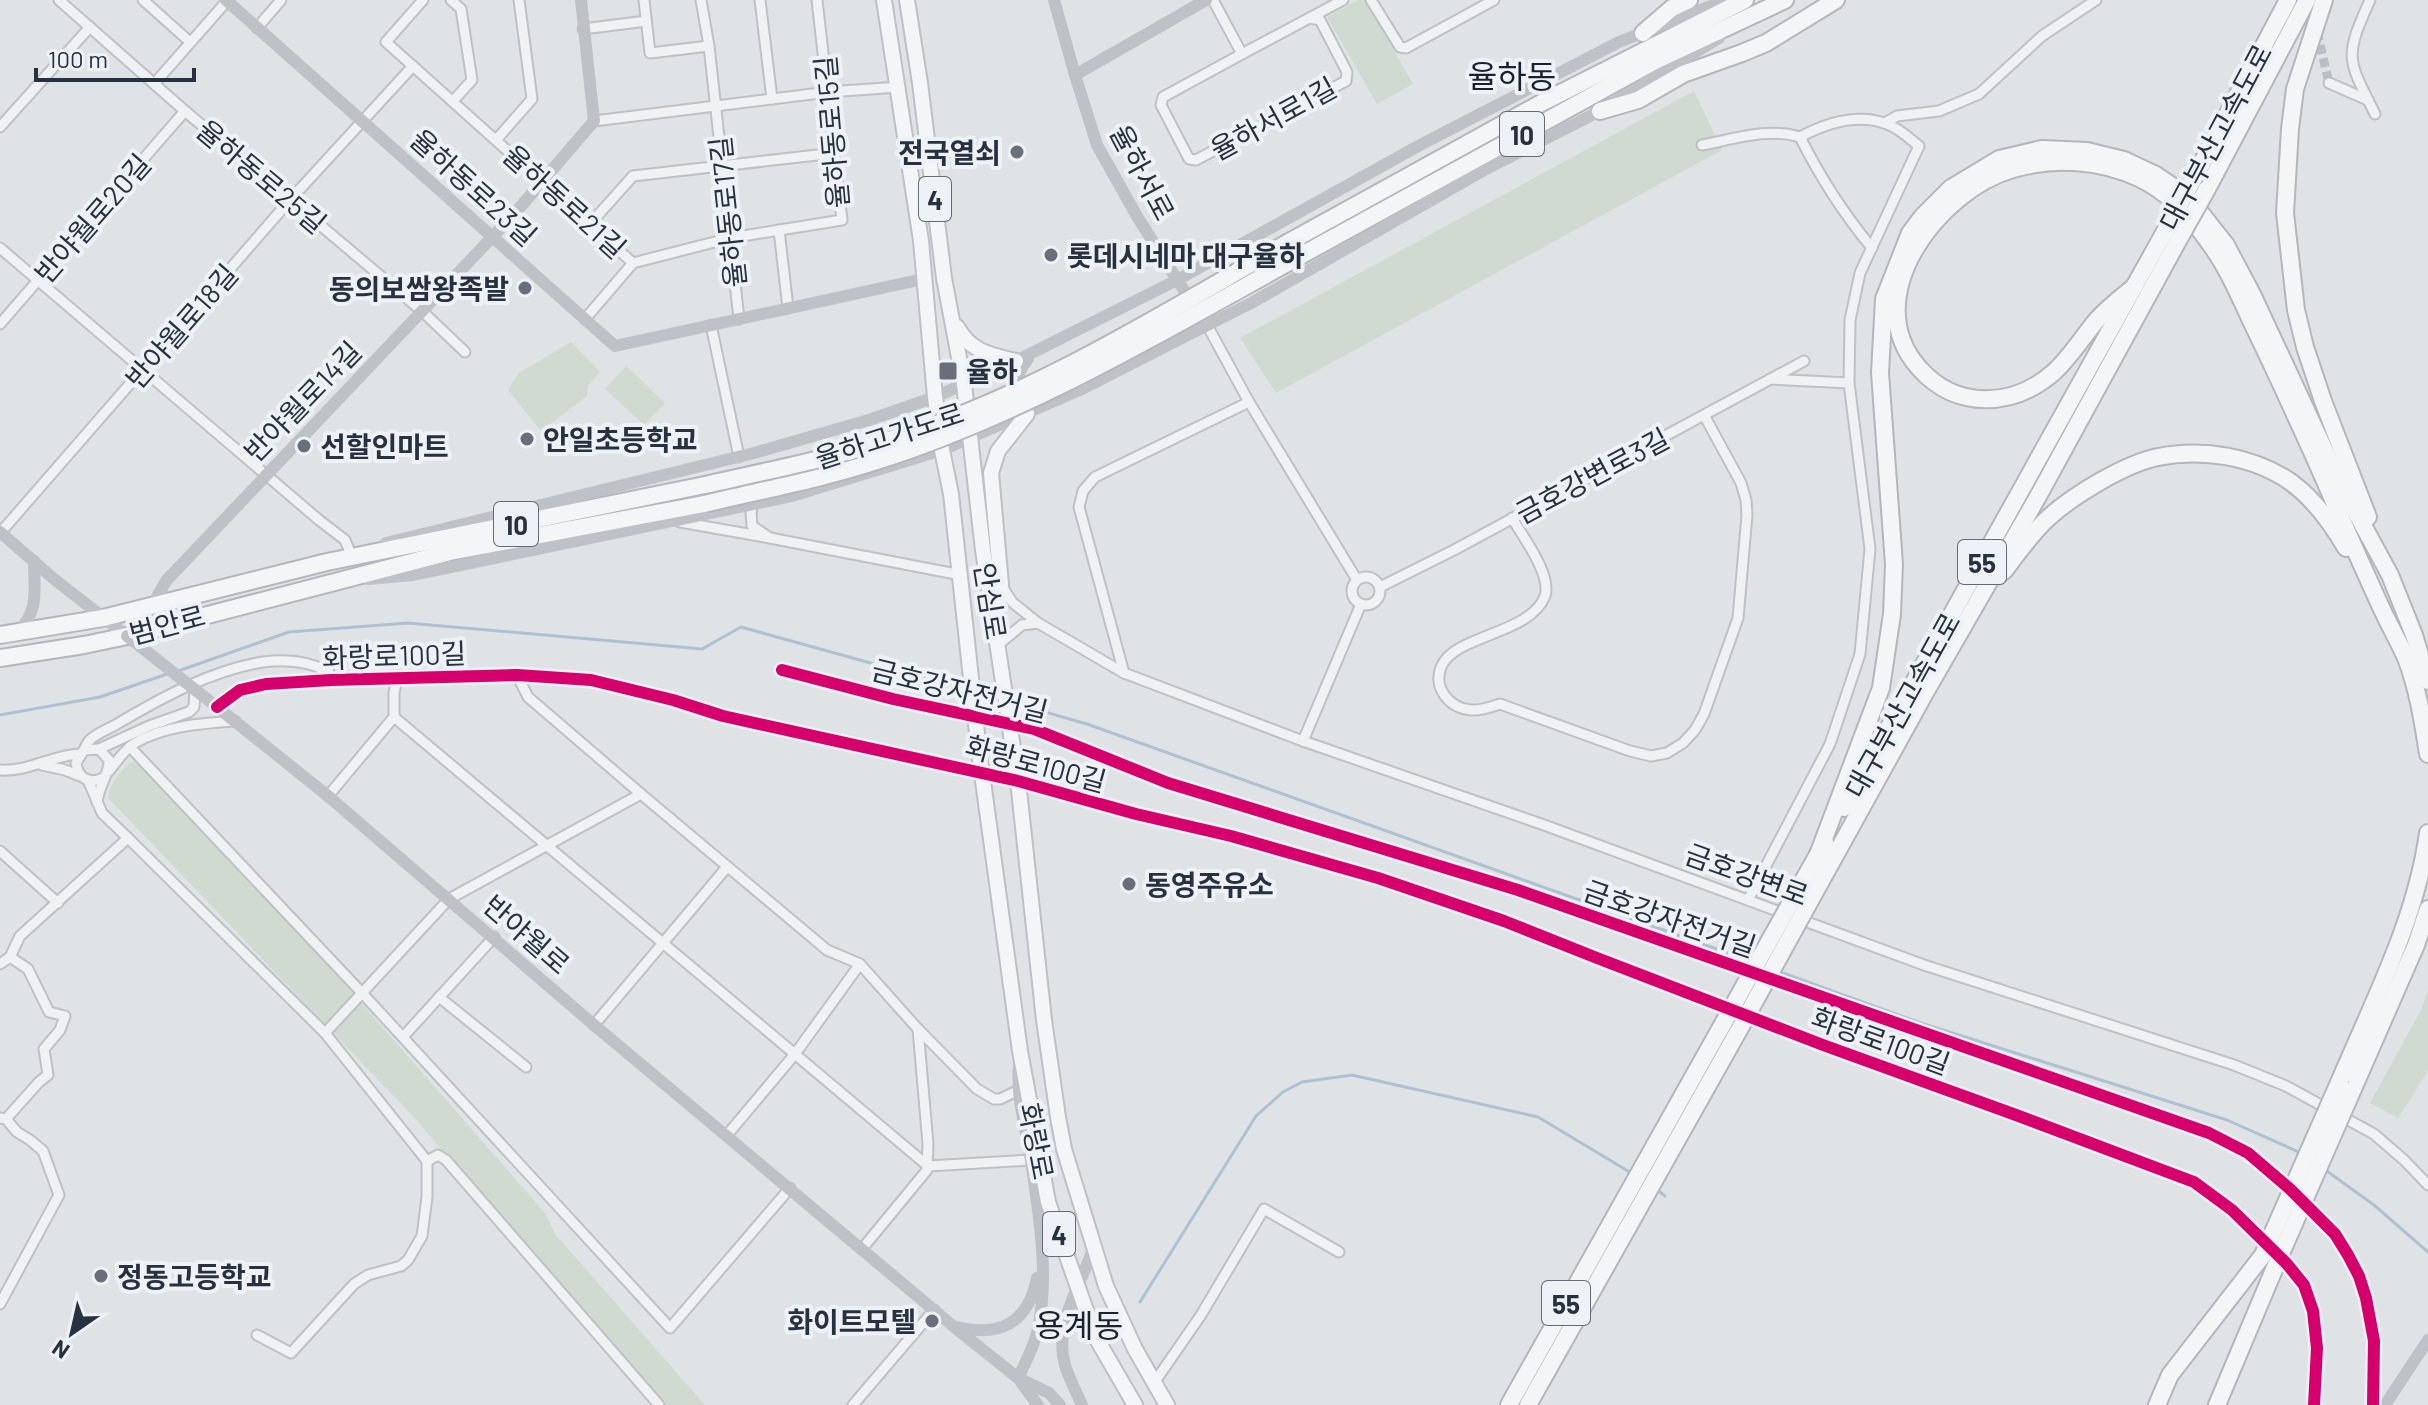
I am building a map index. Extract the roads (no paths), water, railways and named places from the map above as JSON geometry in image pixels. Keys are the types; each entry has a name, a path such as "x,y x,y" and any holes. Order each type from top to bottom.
{"highway":[{"path":"1643,33 1672,8 1689,0"},
{"name":"율하고가도로","path":"333,581 450,552 704,504 811,479 881,460 982,422 1127,352 1545,101 1745,0"},
{"name":"10","path":"1748,18 1785,0"},
{"path":"1600,111 1638,100 1683,74 1766,43 1836,0"},
{"name":"대구부산고속도로","path":"1509,1405 1630,1205 1802,899 2036,500 2174,232 2195,176 2288,0"},
{"name":"대구부산고속도로","path":"1802,899 1819,852 2135,286 2207,189 2307,0"},
{"path":"2324,0 2295,89 2285,213 2289,265 2305,347 2323,401 2414,635 2428,681"},
{"name":"율하고가도로","path":"327,562 705,485 833,456 906,435 1035,382 1657,60 1748,18"},
{"path":"1819,852 1881,688 1892,614 1894,564 1880,373 1884,299 1910,233 1922,217 1951,188 1999,159 2042,149 2087,151 2124,160 2156,175 2188,197 2226,245 2339,481 2390,575"},
{"path":"2135,286 2098,319 2053,372 2021,393 1993,400 1960,396 1934,382 1910,357 1901,339 1897,320 1898,298 1916,248 1944,211 1985,180 2038,163 2066,162 2107,167 2144,181 2183,210 2211,244 2293,408 2406,659 2421,709 2428,754"},
{"path":"1925,693 2005,569 2046,520 2111,476 2157,457 2205,453 2245,460 2291,483 2325,516 2381,606"},
{"name":"범안로","path":"7,634 103,618 327,562"},
{"name":"범안로","path":"0,658 127,636 333,581"},
{"path":"2347,1084 2406,926 2423,867 2428,833"},
{"path":"2217,1405 2270,1260 2347,1084 2416,945 2428,909"},
{"name":"대구부산고속도로","path":"1528,1405 1630,1205"},
{"path":"2157,1405 2170,1375 2270,1260"}],"main road":[{"name":"율하동로23길","path":"227,0 615,346 923,279"},
{"path":"581,0 594,121"},
{"name":"안심로","path":"884,0 921,241 935,397 951,494 979,752 1020,1051"},
{"name":"안심로","path":"907,0 950,315 965,391 983,550 1018,781 1044,1020 1058,1117 1064,1149 1094,1246"},
{"name":"율하서로","path":"1054,0 1097,145 1207,325"},
{"path":"1075,75 1206,0"},
{"path":"327,562 350,552 739,457 935,397 965,391 1016,361 1177,280 1420,145 1619,42 1726,0"},
{"path":"333,581 413,575 792,496 942,450 1084,388 1253,302 1486,169 1651,82 1748,18"},
{"name":"반야월로14길","path":"153,604 166,581 493,237 594,121"},
{"path":"950,315 965,341 986,354 1016,361"},
{"path":"1027,414 1016,396 1017,378 1020,368 1036,351"},
{"path":"995,626 1001,584 991,473 998,451 1027,414"},
{"path":"867,420 884,447 884,453 873,470"},
{"name":"반야월로","path":"0,532 103,618 328,796 594,1025 1018,1378"},
{"path":"7,634 28,622 34,600 34,561"},
{"path":"1018,1378 1037,1331 1044,1282 1031,1160 1017,1091 1020,1051"},
{"name":"화랑로","path":"1020,1051 1048,1202 1095,1336 1135,1405"},
{"path":"1082,1405 1065,1364 1061,1336 1094,1246"},
{"path":"1094,1246 1120,1320 1167,1405"},
{"path":"953,1326 978,1332 1012,1323 1034,1296 1041,1252"},
{"path":"2385,1405 2428,1340"},
{"path":"1018,1378 1038,1405"},
{"path":"1018,1378 1049,1393 1060,1405"}],"street":[{"name":"율하동로25길","path":"59,0 422,311 465,352"},
{"path":"143,0 190,42"},
{"path":"154,84 227,0"},
{"path":"257,28 281,0"},
{"name":"율하동로21길","path":"423,0 386,42 633,263"},
{"path":"451,0 461,9 472,80 453,101"},
{"name":"율하동로21길","path":"496,140 532,99 519,0"},
{"path":"644,0 650,53 709,46"},
{"name":"율하동로17길","path":"701,0 709,46 739,319"},
{"path":"760,0 772,99"},
{"name":"율하동로15길","path":"779,230 842,220 817,0"},
{"path":"1213,0 1242,54"},
{"name":"율하서로1길","path":"1310,18 1320,20 1347,72 1346,81 1196,160 1189,159 1161,105 1163,97 1343,0"},
{"path":"1371,0 1400,47 1406,48 1494,0"},
{"path":"1885,123 1897,116 1939,111 1979,94 2042,36 2096,0"},
{"path":"2370,0 2353,38 2351,65 2375,114"},
{"path":"583,29 646,21"},
{"path":"0,127 90,27"},
{"name":"반야월로18길","path":"0,532 290,200 413,66"},
{"path":"2329,83 2368,100"},
{"name":"율하동로17길","path":"715,106 899,87"},
{"path":"594,121 715,106"},
{"name":"반야월로20길","path":"0,324 185,111"},
{"path":"1702,145 1763,132 1800,137 1819,127 1851,119 1885,123 1919,146 1860,273 1850,320 1849,383 1870,549 1860,654 1830,744 1748,900"},
{"path":"1800,137 1845,215 1872,248"},
{"path":"590,224 633,176 835,153"},
{"path":"585,319 633,263 730,238 779,230 788,308"},
{"path":"0,248 345,540 350,552"},
{"path":"711,325 739,457"},
{"path":"1207,325 1249,402 1357,580"},
{"name":"금호강변로3길","path":"1380,587 1804,361"},
{"path":"1770,379 1849,383"},
{"path":"1124,673 1079,507 1083,491 1095,477 1249,402"},
{"path":"1512,518 1543,572 1547,583 1545,595 1537,610 1450,654 1438,679 1448,701 1471,711 1500,704 1630,751 1651,756 1667,753 1683,743 1704,714 1738,618 1741,599 1746,500 1741,483 1704,415"},
{"path":"753,504 752,526 770,538"},
{"path":"673,521 961,575"},
{"path":"1371,578 1380,587 1380,596 1374,603 1357,602 1352,593 1357,580 1371,578"},
{"name":"금호강변로","path":"1001,584 1012,602 1038,623 1124,673 1303,741 1544,825 1924,965 2234,1065 2286,1086 2374,1134 2428,1185"},
{"path":"1303,741 1361,604"},
{"path":"998,645 1022,625 1038,623"},
{"path":"257,1335 291,1353 354,1284 368,1275 401,1266 408,1260 422,1236 427,1161 325,1033 97,805 76,763 90,739 145,707 240,668 280,660 301,662 329,672 331,680"},
{"path":"517,675 528,697 727,867 827,950 860,964 977,1089 994,1099 1017,1091"},
{"name":"화랑로100길","path":"217,707 240,690 251,687 331,680 517,675 591,680 623,686 723,716 1018,781 1378,878 1490,916 1823,1045 2194,1182 2232,1210 2304,1285 2313,1311 2317,1348 2314,1405"},
{"path":"328,796 394,717 397,678"},
{"path":"0,770 42,765 66,755 99,749 189,712 194,707 195,689"},
{"path":"394,717 928,1166 1031,1160"},
{"path":"42,765 93,781 106,774 130,747 150,736 215,722 235,721"},
{"path":"130,747 403,1037 670,1328 790,1188"},
{"path":"97,805 106,774 107,755 99,749"},
{"path":"325,1033 449,899 641,794"},
{"path":"0,964 10,957 20,936 128,838"},
{"path":"2,857 58,903"},
{"path":"594,1025 727,867"},
{"path":"403,1037 494,937"},
{"path":"0,1304 59,1195 43,1151 3,1118 48,1075 44,1049 60,1030 65,1016 49,1012 28,969 10,957"},
{"path":"727,1135 795,1054 860,964"},
{"path":"439,997 526,1067"},
{"path":"862,1249 927,1170 928,1144 918,1029"},
{"path":"427,1161 438,1155 446,1160 659,1405"},
{"path":"1154,1383 1201,1315 1264,1209 1339,1252"},
{"path":"859,1403 934,1310"}],"waterway":[{"path":"178,671 289,632 408,623 702,649 741,627 968,690"},
{"path":"0,715 100,697 167,674"},
{"path":"979,693 1002,700"},
{"path":"1010,702 1087,724 1750,961"},
{"path":"1780,972 1921,1023 2227,1120 2301,1153"},
{"path":"1140,1302 1256,1116 1283,1092 1302,1082 1352,1075 1538,1117 1633,1174"},
{"path":"2324,1169 2374,1205 2428,1252"},
{"path":"1656,1189 1665,1196"}],"tunnel":[{"path":"2317,32 2329,83"}],"place":[{"name":"전국열쇠","path":"1017,152"},
{"name":"롯데시네마 대구율하","path":"1051,255"},
{"name":"동의보쌈왕족발","path":"525,288"},
{"name":"율하","path":"948,371"},
{"name":"안일초등학교","path":"527,439"},
{"name":"선할인마트","path":"304,446"},
{"name":"동영주유소","path":"1129,884"},
{"name":"정동고등학교","path":"101,1276"},
{"name":"화이트모텔","path":"932,1321"}],"district":[{"name":"율하동","path":"1512,75"},
{"name":"용계동","path":"1079,1324"}]}
